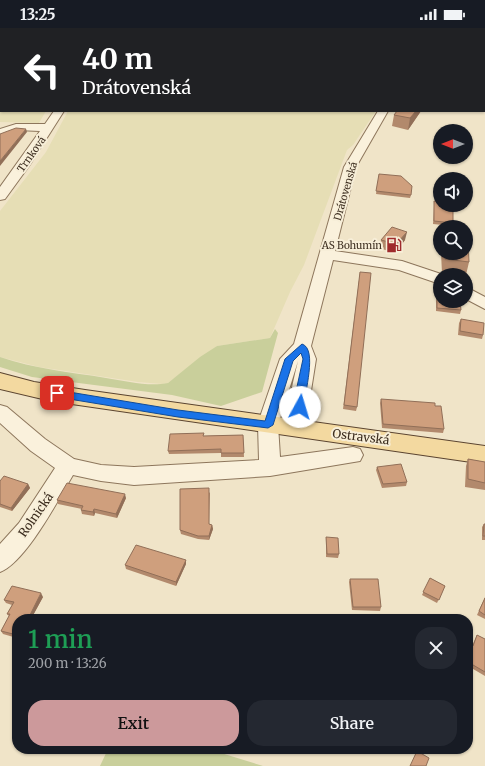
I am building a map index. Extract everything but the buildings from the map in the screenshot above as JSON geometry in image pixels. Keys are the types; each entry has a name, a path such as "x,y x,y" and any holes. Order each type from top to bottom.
{"main road":[{"name":"Ostravská","path":"0,381 85,398 268,425 440,447 485,455"}],"street":[{"name":"Trnková","path":"0,196 49,128 58,112"},
{"name":"Drátovenská","path":"268,425 289,359 302,346 328,255 350,167 368,134 382,112"},
{"path":"0,133 16,127 49,128"},
{"path":"328,255 402,266 433,277"},
{"path":"473,296 485,304"},
{"name":"Drátovenská","path":"299,429 300,396 307,359 302,346"},
{"name":"Ostravská","path":"0,412 38,445 68,466 101,473 134,476 270,468 353,455"},
{"path":"268,425 270,468"},
{"name":"Rolnická","path":"0,561 27,530 68,466"}],"shaded area":[{"path":"0,112 45,112 39,123 0,122"},
{"path":"67,112 375,112 353,145 347,150 304,265 290,292 270,338 217,346 168,383 162,384 138,382 39,367 0,357 0,211 46,152"}],"green space":[{"path":"275,329 278,333 262,392 221,406 172,395 32,377 0,367 0,357 53,370 137,383 161,384 168,383 200,357 217,346 270,338"},
{"path":"106,754 224,754 263,766 100,766"}],"place":[{"name":"AS Bohumín","path":"394,245"}],"route":[{"path":"57,393 178,413 268,425 289,359 302,346 307,359 300,396 300,407"}]}
